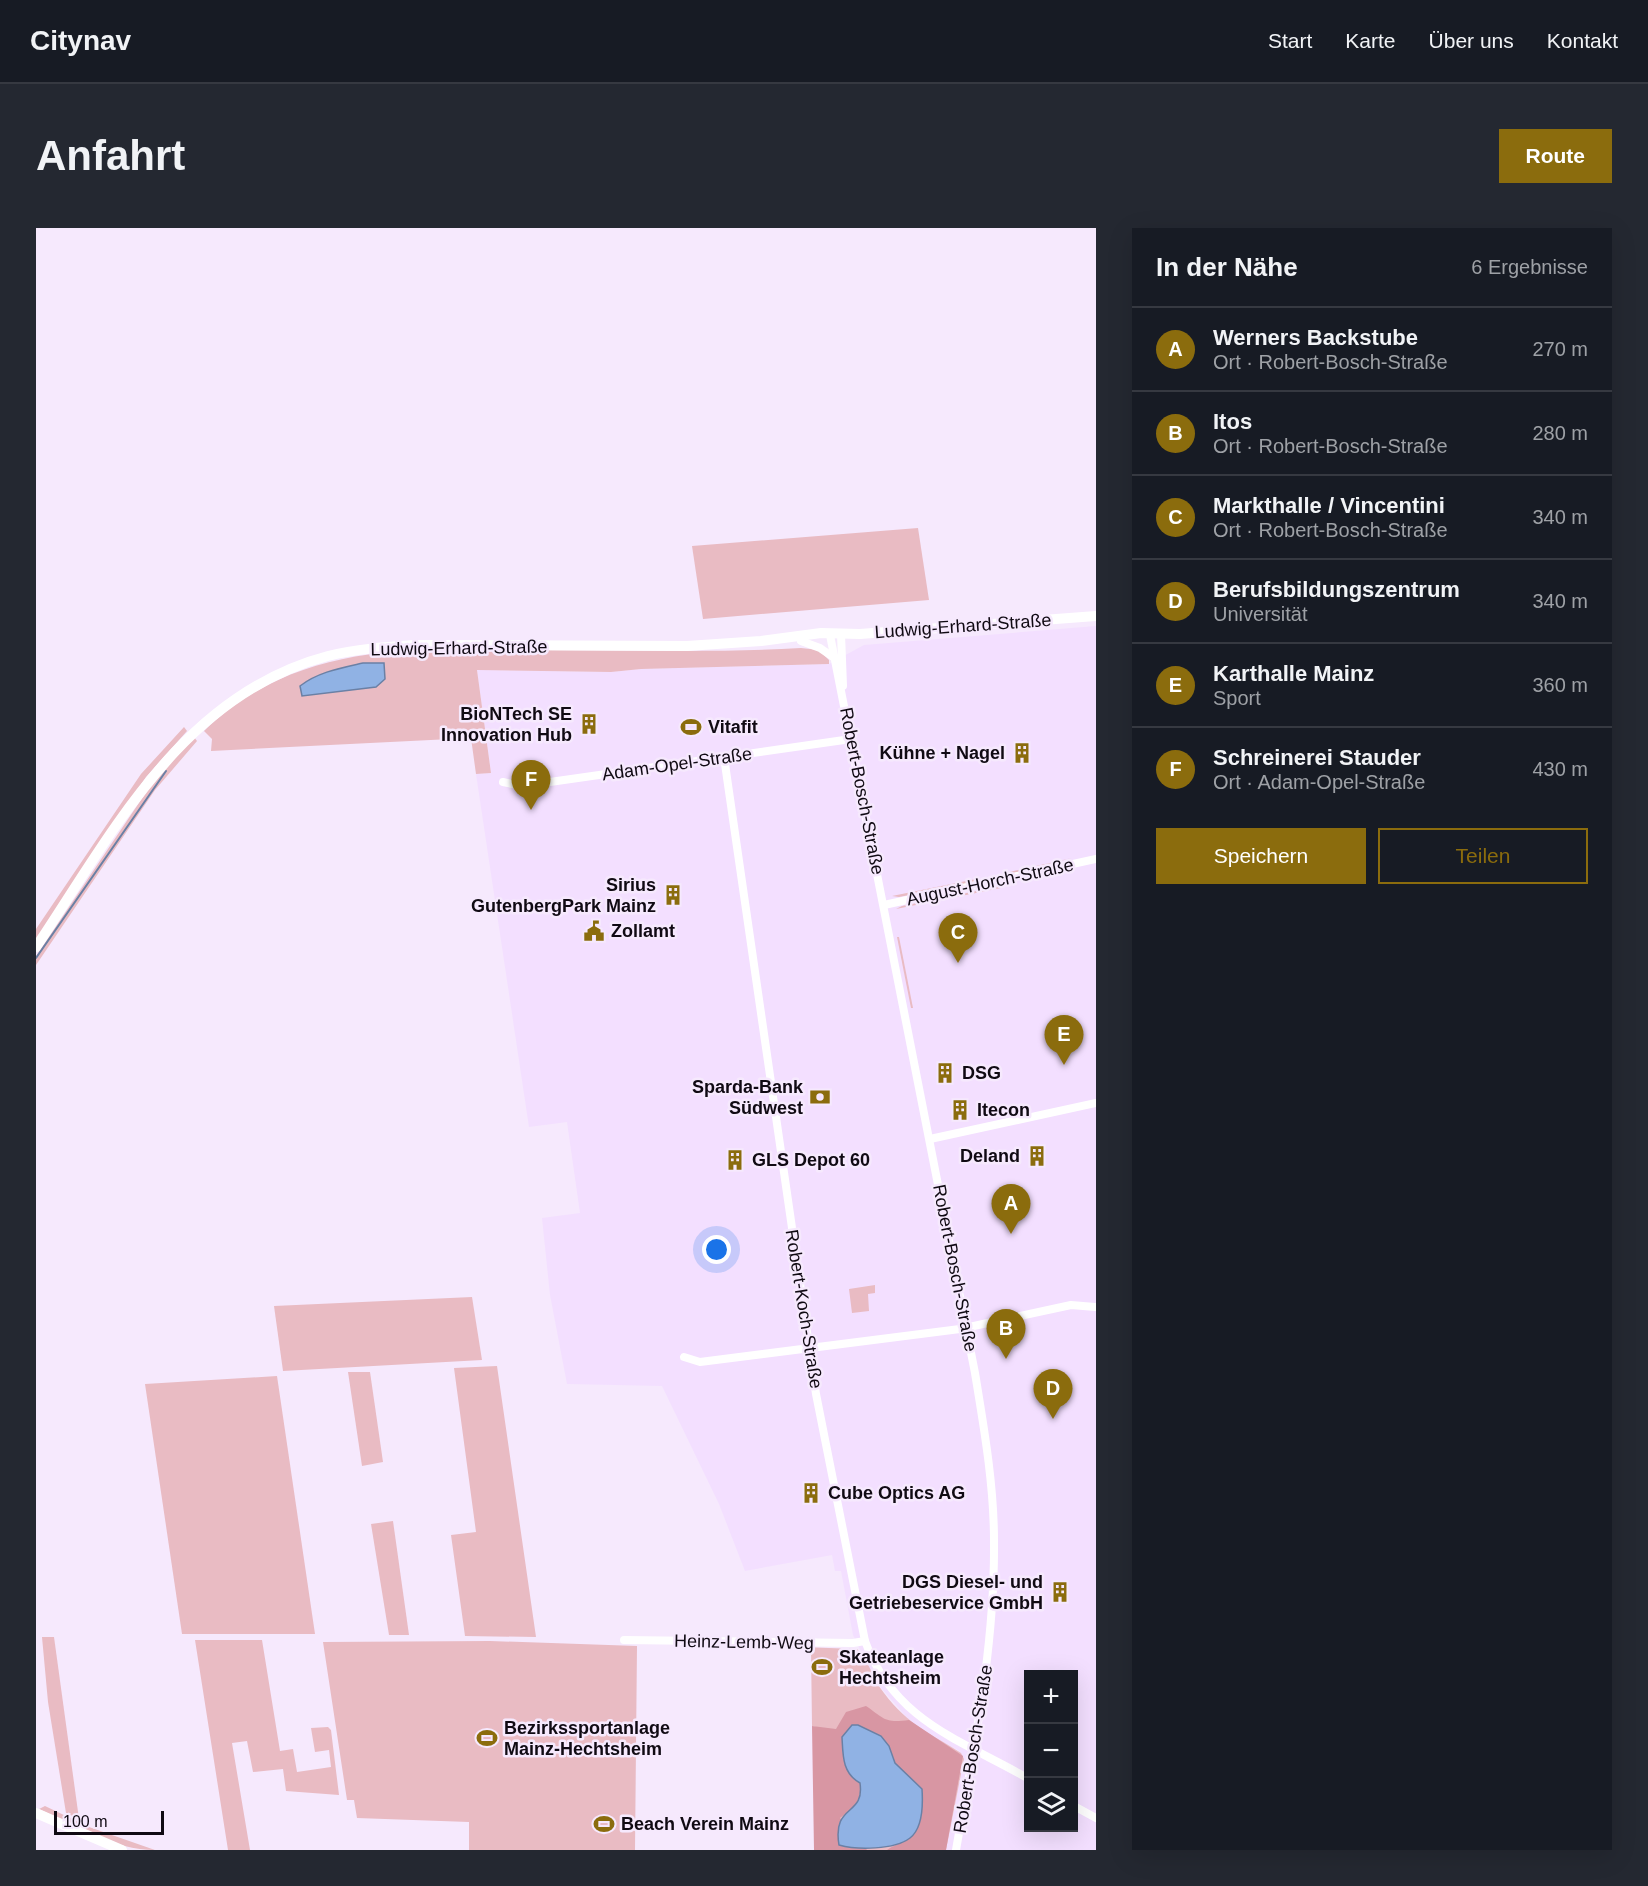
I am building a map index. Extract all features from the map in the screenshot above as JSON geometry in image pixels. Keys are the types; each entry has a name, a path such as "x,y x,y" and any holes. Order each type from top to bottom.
{"main road":[{"name":"Ludwig-Erhard-Straße","path":"761,641 780,636 821,633 836,635 1096,616"},
{"name":"Ludwig-Erhard-Straße","path":"36,947 130,806 176,748 224,706 252,688 297,667 350,652 414,645 687,646 819,640 836,635"},
{"path":"36,1813 122,1850"}],"street":[{"name":"Robert-Bosch-Straße","path":"836,635 833,657 843,690 967,1327 985,1436 994,1540 989,1653 956,1850"},
{"name":"Robert-Bosch-Straße","path":"836,635 844,670 843,690"},
{"path":"801,641 820,648 833,657"},
{"name":"Adam-Opel-Straße","path":"503,782 522,786 851,739"},
{"name":"Robert-Koch-Straße","path":"724,757 810,1347 865,1641 883,1678 904,1705 928,1724 1027,1778"},
{"name":"August-Horch-Straße","path":"884,905 1096,859"},
{"path":"930,1139 1096,1103"},
{"path":"684,1357 700,1362 967,1327 1071,1305 1095,1307"},
{"name":"Heinz-Lemb-Weg","path":"624,1640 853,1643 865,1641"},
{"path":"1078,1808 1096,1818"}],"shaded area":[{"path":"918,528 929,600 703,619 692,546"},
{"path":"1096,626 1096,1850 946,1850 963,1763 959,1751 925,1733 909,1720 875,1681 853,1635 841,1571 835,1571 832,1555 745,1571 719,1504 662,1386 567,1384 550,1295 542,1218 580,1213 567,1122 529,1127 476,774 491,773 477,670 611,672 641,669 829,664 864,645"},
{"path":"801,648 819,650 829,660 829,664 641,669 611,672 477,670 491,773 476,774 471,738 211,751 212,739 204,731 241,701 281,679 322,664 365,655 410,650 455,649 706,651"},
{"path":"184,727 187,731 146,777 36,940 36,929 141,774"},
{"path":"194,737 197,741 155,790 36,965 36,956 151,785"},
{"path":"1072,858 1005,875 1005,873"},
{"path":"976,879 976,882 899,897 892,896"},
{"path":"1001,886 1001,888 896,909 902,906"},
{"path":"897,937 899,937 913,1008 911,1008"},
{"path":"875,1285 875,1293 868,1294 869,1311 852,1313 849,1289"},
{"path":"472,1297 482,1360 283,1371 274,1306"},
{"path":"497,1366 536,1637 465,1636 451,1535 476,1532 454,1368"},
{"path":"348,1372 370,1372 383,1462 362,1466"},
{"path":"277,1376 315,1634 182,1634 145,1384"},
{"path":"393,1521 409,1635 389,1635 371,1524"},
{"path":"42,1637 54,1637 79,1819 66,1813 48,1702"},
{"path":"195,1640 262,1640 280,1751 293,1749 297,1772 331,1767 329,1750 315,1752 311,1728 328,1727 331,1730 339,1795 286,1791 283,1769 253,1772 247,1741 232,1743 250,1850 228,1850"},
{"name":"Bezirkssportanlage Mainz-Hechtsheim","path":"490,1641 637,1646 635,1850 469,1850 469,1822 357,1818 354,1800 347,1800 323,1642"},
{"path":"801,1647 857,1649 865,1659 880,1688 902,1713 920,1728 961,1753 964,1759 946,1850 819,1850 816,1727 812,1726 811,1649"},
{"path":"866,1706 885,1719 909,1720 963,1756 946,1850 887,1850 909,1839 917,1830 922,1809 922,1789 895,1763 893,1756 842,1737 845,1763 850,1774 860,1783 860,1795 856,1803 840,1818 867,1850 814,1850 812,1726 836,1729 846,1712"},
{"path":"45,1806 89,1827 155,1850 110,1842 39,1809"}],"water":[{"path":"363,663 384,663 385,679 376,687 302,696 300,686 314,677"},
{"path":"852,1725 858,1725 881,1736 889,1746 895,1763 922,1789 922,1808 918,1828 910,1838 903,1842 875,1848 839,1845 840,1822 858,1801 860,1794 860,1783 850,1774 843,1757 842,1737"}],"waterway":[{"path":"36,958 166,771"}],"place":[{"name":"BioNTech SE Innovation Hub","path":"589,724"},
{"name":"Vitafit","path":"691,727"},
{"name":"Kühne + Nagel","path":"1022,753"},
{"name":"Schreinerei Stauder","path":"531,810"},
{"name":"Sirius GutenbergPark Mainz","path":"673,895"},
{"name":"Zollamt","path":"594,931"},
{"name":"Markthalle / Vincentini","path":"958,963"},
{"name":"Karthalle Mainz","path":"1064,1065"},
{"name":"DSG","path":"945,1073"},
{"name":"Sparda-Bank Südwest","path":"820,1097"},
{"name":"Itecon","path":"960,1110"},
{"name":"Deland","path":"1037,1156"},
{"name":"GLS Depot 60","path":"735,1160"},
{"name":"Werners Backstube","path":"1011,1234"},
{"name":"Itos","path":"1006,1359"},
{"name":"Berufsbildungszentrum","path":"1053,1419"},
{"name":"Cube Optics AG","path":"811,1493"},
{"name":"DGS Diesel- und Getriebeservice GmbH","path":"1060,1592"},
{"name":"Skateanlage Hechtsheim","path":"822,1667"},
{"name":"Bezirkssportanlage Mainz-Hechtsheim","path":"487,1738"},
{"name":"Beach Verein Mainz","path":"604,1824"}]}
